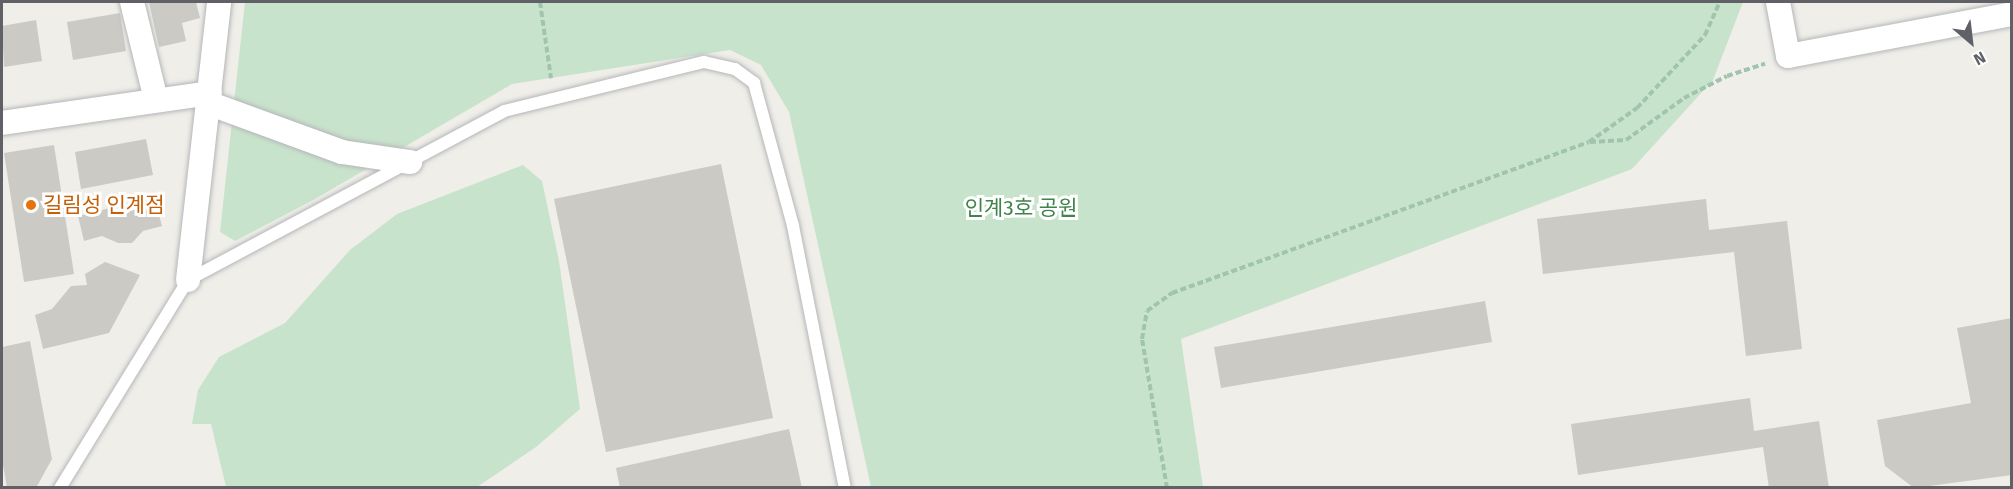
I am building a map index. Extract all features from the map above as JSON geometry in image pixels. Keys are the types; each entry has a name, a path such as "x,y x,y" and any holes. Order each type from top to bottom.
{"street":[{"path":"132,2 156,100"},
{"path":"188,280 219,2"},
{"path":"1778,2 1788,56 2012,14"},
{"path":"2,123 156,100 209,98 342,153 410,162"}],"lane":[{"path":"60,488 188,280 504,111 704,62 735,69 754,84 793,226 846,488"}],"path":[{"path":"540,2 554,97"},
{"path":"1167,488 1142,339 1147,311 1172,293 1589,142 1637,108 1705,35 1720,2"},
{"path":"1589,142 1626,140 1684,98 1728,76 1788,56"}],"green space":[{"name":"인계3호 공원","path":"245,2 1743,2 1713,80 1632,169 1181,339 1203,487 871,487 789,112 761,65 730,50 512,84 315,199 235,241 220,232"},
{"path":"523,165 542,181 559,261 580,409 536,447 477,487 226,487 211,424 192,424 198,390 219,357 285,323 350,250 397,214"}],"building":[{"path":"149,2 196,2 200,18 182,23 186,41 159,47"},
{"path":"120,13 126,51 73,60 67,22"},
{"path":"36,20 42,61 4,67 2,26"},
{"path":"146,139 153,175 81,189 75,152"},
{"path":"54,145 74,274 24,282 4,153"},
{"path":"721,164 773,418 606,452 554,199"},
{"path":"1706,199 1709,230 1787,221 1802,349 1746,356 1734,252 1543,274 1537,219"},
{"path":"156,204 162,226 143,231 132,243 118,243 102,236 84,241 78,216 110,208 112,216"},
{"path":"105,262 140,275 109,333 43,349 35,315 52,309 71,286 87,285 85,274"},
{"path":"1485,301 1492,342 1221,388 1214,347"},
{"path":"2012,318 2012,475 1914,488 1885,466 1877,420 1971,403 1957,328"},
{"path":"30,341 52,459 36,488 7,488 2,459 2,347"},
{"path":"1750,398 1754,431 1819,421 1829,488 1769,488 1763,447 1578,475 1571,424"},
{"path":"789,429 802,488 620,488 616,468"}],"place":[{"name":"길림성 인계점","path":"31,205"}]}
